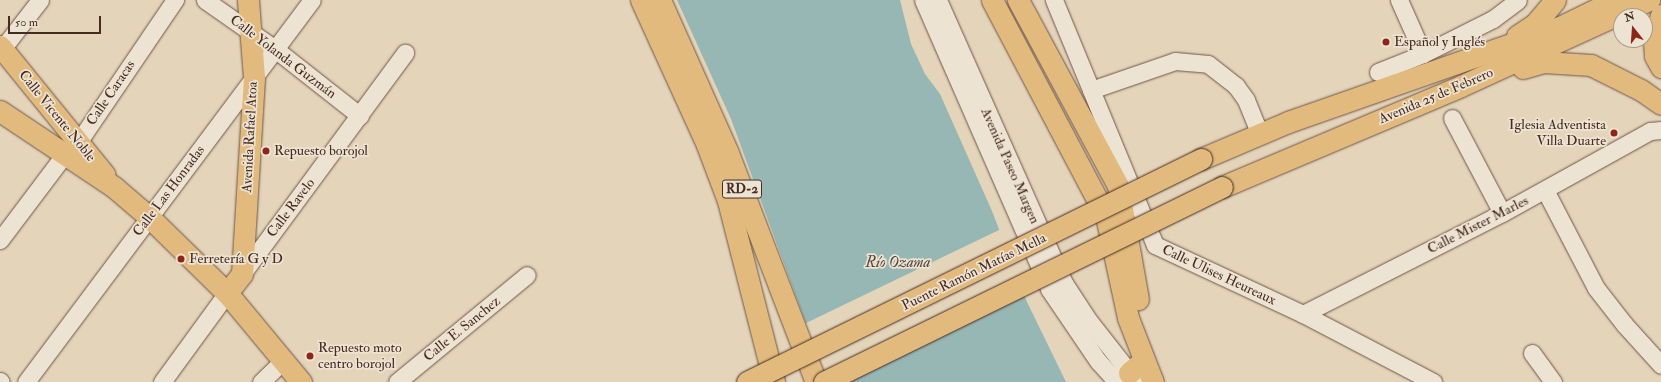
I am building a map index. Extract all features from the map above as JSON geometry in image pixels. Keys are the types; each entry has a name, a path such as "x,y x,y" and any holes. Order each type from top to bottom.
{"main road":[{"name":"Avenida Rafael Atoa","path":"242,274 254,77 248,0"},
{"name":"RD-2","path":"641,0 707,145 728,201 774,382"},
{"name":"RD-2","path":"660,0 728,152 816,382"},
{"path":"992,0 1106,216 1128,318 1131,374 1153,382"},
{"path":"1018,0 1118,186 1140,316 1168,382"},
{"path":"1474,59 1535,24 1556,0"},
{"name":"Avenida 25 de Febrero","path":"1201,159 1260,134 1474,59 1560,27 1614,0"},
{"name":"Avenida 25 de Febrero","path":"824,382 1222,187 1461,86 1649,0"},
{"path":"1661,15 1654,41 1655,56 1661,67"},
{"name":"Calle Vicente Noble","path":"1,47 72,148"},
{"path":"1461,86 1544,62 1575,62 1592,65 1641,90 1661,104"},
{"path":"0,111 72,148 149,217 227,293 297,375"},
{"name":"Puente Ramón Matías Mella","path":"747,382 1201,159"},
{"name":"Calle Ravelo","path":"227,293 242,274"}],"street":[{"path":"1,47 40,0"},
{"name":"Calle Caracas","path":"0,240 72,148 175,0"},
{"name":"Calle Yolanda Guzmán","path":"205,0 275,49 360,116"},
{"name":"Calle Las Honradas","path":"26,382 312,0"},
{"name":"Avenida Paseo Margen","path":"923,0 1049,289 1098,361 1131,374"},
{"name":"Avenida Paseo Margen","path":"938,0 1046,247 1089,322 1131,374"},
{"name":"Calle Ulises Heureaux","path":"1054,0 1155,245 1303,314 1433,382"},
{"path":"1399,0 1423,54"},
{"path":"1378,72 1423,54 1493,18 1518,0"},
{"name":"Calle Ravelo","path":"242,274 405,53"},
{"path":"1091,90 1174,61 1208,64 1236,86 1246,100 1260,134"},
{"path":"1452,118 1502,213"},
{"name":"Calle Mister Marles","path":"1303,314 1502,213 1656,130"},
{"path":"1545,190 1596,288 1624,324 1661,365"},
{"name":"Calle E. Sanchez","path":"398,382 527,275"},
{"name":"Calle Ravelo","path":"162,382 227,293"},
{"path":"1532,353 1553,382"},
{"path":"261,382 297,375"}],"water":[{"name":"Río Ozama","path":"677,0 900,0 911,44 925,74 940,94 992,211 1027,302 1066,382 839,382 805,321 731,119"}],"pier":[{"path":"1001,229 1026,295 843,382 837,382 804,324"}],"place":[{"name":"Español y Inglés","path":"1386,42"},
{"name":"Iglesia Adventista Villa Duarte","path":"1614,133"},
{"name":"Repuesto borojol","path":"266,151"},
{"name":"Ferretería G y D","path":"181,259"},
{"name":"Repuesto moto centro borojol","path":"310,356"}]}
